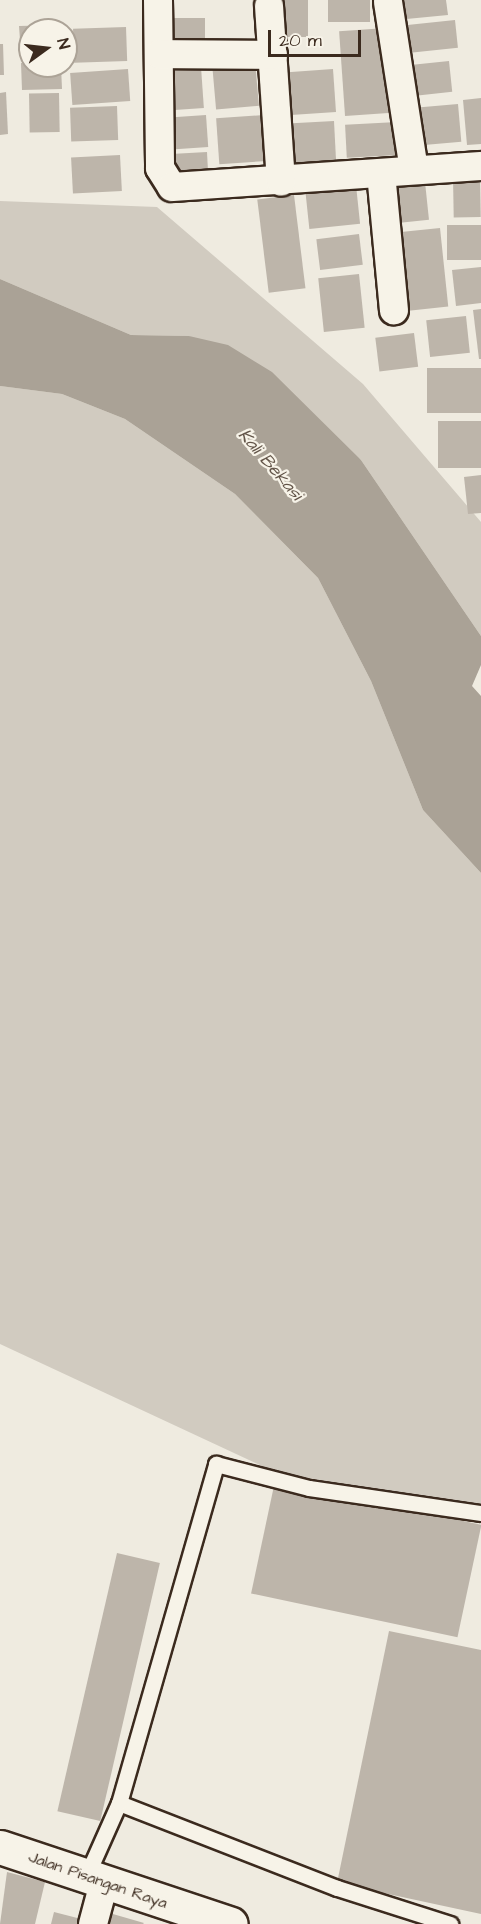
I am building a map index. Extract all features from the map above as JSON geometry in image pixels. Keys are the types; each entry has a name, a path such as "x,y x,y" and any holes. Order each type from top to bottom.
{"street":[{"path":"158,0 160,168 166,183 179,189 414,169 481,166"},
{"path":"388,2 414,169"},
{"path":"269,6 281,182"},
{"path":"160,54 273,55"},
{"path":"381,173 394,310"},
{"name":"Jalan Pisangan Raya","path":"0,1847 231,1924"},
{"path":"93,1924 95,1880"}],"lane":[{"path":"95,1880 216,1464 309,1488 481,1513"},
{"path":"119,1803 337,1888 450,1924"}],"shaded area":[{"path":"0,201 157,207 363,384 481,522 481,636 361,460 189,336 131,335 0,279"},
{"path":"0,386 62,394 125,419 235,494 318,578 371,681 423,810 481,873 481,1513 309,1488 0,1344"}],"water":[{"name":"Kali Bekasi","path":"0,279 131,335 189,336 228,345 272,372 361,460 481,636 481,665 472,686 481,696 481,873 423,810 371,681 318,578 235,494 125,419 62,394 0,386"}],"building":[{"path":"271,0 308,0 308,37 271,37"},
{"path":"328,0 370,0 370,22 328,22"},
{"path":"394,0 446,0 448,15 396,20"},
{"path":"169,18 205,18 205,47 169,47"},
{"path":"455,20 458,48 403,54 400,26"},
{"path":"126,27 127,61 78,63 78,29"},
{"path":"386,28 392,113 345,116 339,31"},
{"path":"0,44 3,44 4,75 0,75"},
{"path":"255,61 259,106 216,110 212,65"},
{"path":"449,61 452,92 406,97 403,66"},
{"path":"201,67 204,108 171,110 168,69"},
{"path":"128,69 130,101 72,105 70,78 78,78 78,72"},
{"path":"333,69 336,112 287,115 284,72"},
{"path":"22,78 62,78 62,89 22,90"},
{"path":"6,92 8,134 0,135 0,93"},
{"path":"59,93 60,132 30,133 29,94"},
{"path":"481,98 481,144 467,145 463,100"},
{"path":"458,104 461,142 415,146 412,108"},
{"path":"117,106 118,140 71,142 70,108"},
{"path":"206,115 208,147 175,149 173,117"},
{"path":"264,115 267,161 219,164 216,118"},
{"path":"334,121 336,161 285,164 283,124"},
{"path":"397,122 399,155 347,158 345,125"},
{"path":"207,152 208,174 172,176 171,154"},
{"path":"120,155 122,191 73,194 71,158"},
{"path":"453,176 480,176 481,217 454,217"},
{"path":"425,182 429,220 388,224 384,186"},
{"path":"356,185 360,224 309,229 305,190"},
{"path":"294,195 305,288 269,293 257,200"},
{"path":"447,225 481,225 481,260 447,260"},
{"path":"440,228 448,307 400,312 391,233"},
{"path":"359,234 363,265 320,270 316,239"},
{"path":"481,267 481,303 456,306 452,270"},
{"path":"359,274 365,328 324,332 318,278"},
{"path":"481,309 481,359 479,359 473,310"},
{"path":"466,316 470,353 430,357 426,320"},
{"path":"414,333 418,367 379,371 375,338"},
{"path":"427,368 481,368 481,413 427,413"},
{"path":"438,421 481,421 481,468 438,468"},
{"path":"481,475 481,513 468,514 464,477"},
{"path":"275,1481 481,1525 457,1637 251,1593"},
{"path":"117,1553 160,1563 100,1821 57,1811"},
{"path":"389,1631 481,1650 481,1914 337,1883"},
{"path":"7,1872 45,1882 35,1924 0,1924"},
{"path":"99,1910 144,1923 95,1924"},
{"path":"54,1912 89,1921 89,1924 51,1924"}]}
